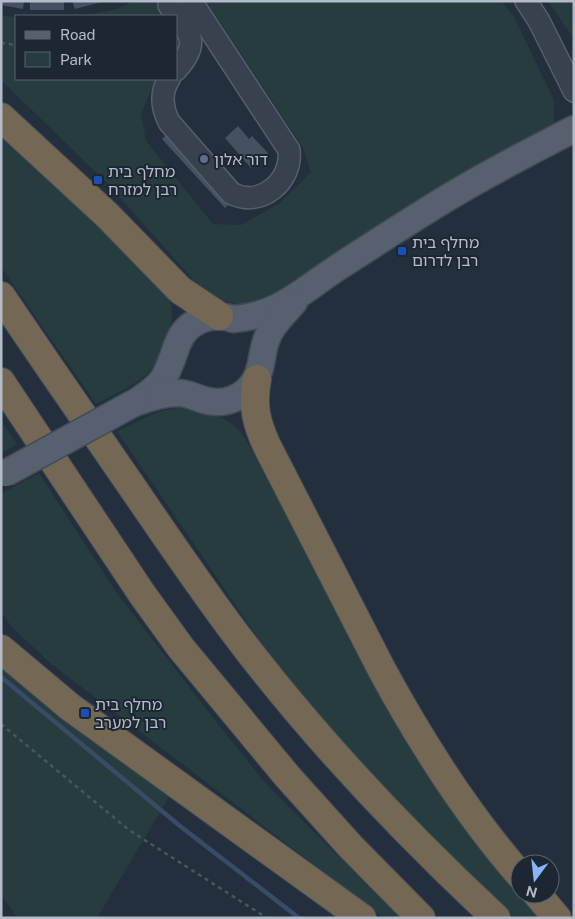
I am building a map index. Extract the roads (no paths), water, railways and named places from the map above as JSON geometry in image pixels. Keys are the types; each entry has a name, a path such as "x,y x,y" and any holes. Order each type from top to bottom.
{"highway":[{"path":"1,117 107,215 180,290 226,317"},
{"path":"1,296 199,584 251,654 314,731 363,786 432,857 496,918"},
{"path":"259,368 254,396 255,413 264,440 402,707 462,800 510,862"},
{"path":"1,382 137,586 181,648 287,776 351,847 421,918"},
{"path":"1,649 70,707 362,918"},
{"path":"545,904 558,918"}],"main road":[{"path":"3,475 134,403 153,390 162,380 183,333 190,326 209,317 245,318 274,310 299,296 336,269 435,206 523,155 574,129"},
{"path":"134,403 167,394 180,393 196,396 207,401 218,402 241,396 250,388 259,368 267,338 275,325 299,296"},
{"path":"226,317 244,325 253,334 259,345 259,368"},
{"path":"175,352 177,373 181,382 196,396"}],"street":[{"path":"168,80 162,95 164,109 169,122 231,194 245,199 254,198 271,190 285,176 289,167 290,150 191,1"},
{"path":"526,1 539,21 574,91"},
{"path":"178,17 188,31 191,40 189,53"},
{"path":"178,67 189,53 199,48 226,53"}],"waterway":[{"path":"1,677 180,826 299,918"}],"place":[{"name":"דור אלון","path":"204,159"},
{"name":"מחלף בית רבן למזרח","path":"98,180"},
{"name":"מחלף בית רבן לדרום","path":"402,251"},
{"name":"מחלף בית רבן למערב","path":"85,713"}]}
